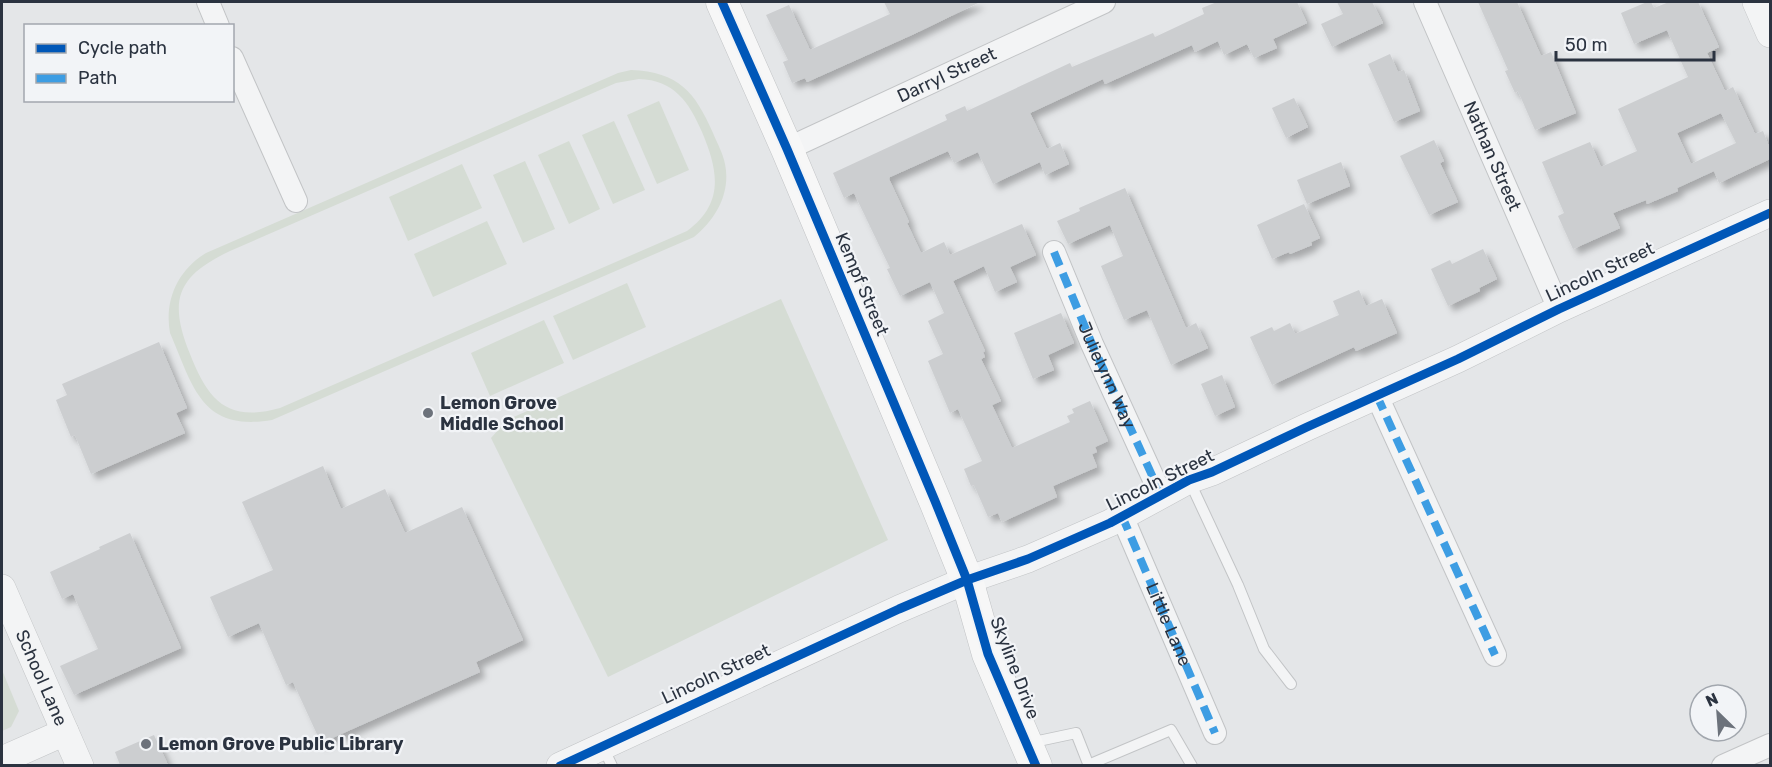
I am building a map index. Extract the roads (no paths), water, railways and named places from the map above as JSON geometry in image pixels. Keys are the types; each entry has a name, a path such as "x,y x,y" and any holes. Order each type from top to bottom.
{"main road":[{"name":"Kempf Street","path":"722,2 787,149 967,580"},
{"name":"Skyline Drive","path":"967,580 988,654 1031,754"}],"street":[{"path":"208,2 217,24"},
{"name":"Darryl Street","path":"787,149 1104,2"},
{"name":"Nathan Street","path":"1425,2 1559,309"},
{"path":"1756,2 1770,34"},
{"path":"234,62 296,201"},
{"name":"Lincoln Street","path":"560,765 607,755 899,609 967,580 1028,559 1122,516 1189,480 1212,472 1458,359 1559,309 1770,213"},
{"name":"Julielynn Way","path":"1054,252 1092,344 1161,495"},
{"path":"1377,396 1495,655"},
{"name":"Little Lane","path":"1122,516 1215,733"},
{"name":"School Lane","path":"2,588 80,765"},
{"path":"2,760 65,732"},
{"path":"1723,765 1770,745"}],"lane":[{"path":"1189,480 1238,585 1264,649 1291,684"},
{"path":"1031,754 1076,734 1088,765 1171,730 1192,765"}],"place":[{"name":"Lemon Grove Middle School","path":"428,413"},
{"name":"Lemon Grove Public Library","path":"146,744"}]}
